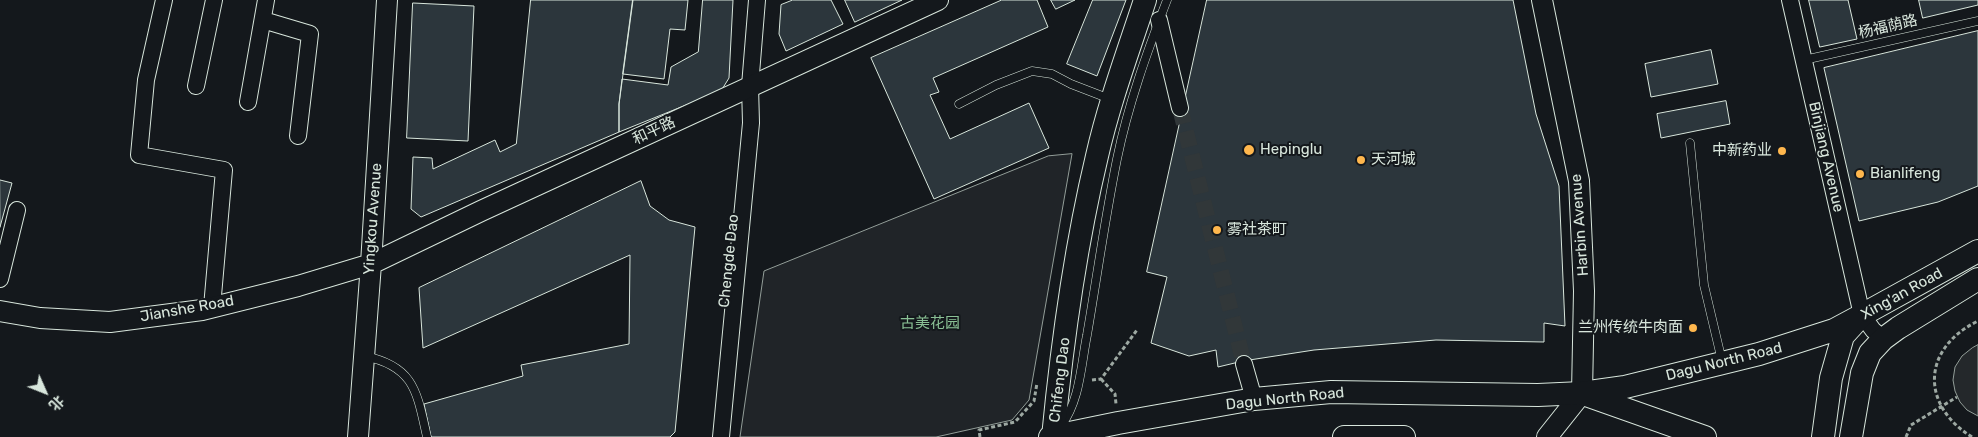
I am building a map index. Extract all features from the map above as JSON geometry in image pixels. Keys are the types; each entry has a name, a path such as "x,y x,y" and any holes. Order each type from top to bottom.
{"main road":[{"name":"Chifeng Dao","path":"1052,437 1081,226 1097,154 1112,100 1144,0"},
{"name":"Xing'an Road","path":"1823,437 1831,378 1837,350 1843,336 1862,315 1978,251"},
{"name":"Xing'an Road","path":"1851,437 1862,373 1870,353 1883,339 1978,279"},
{"name":"Dagu North Road","path":"1052,437 1118,423 1254,399 1331,392 1538,395 1582,393 1625,387 1797,343 1834,330 1862,315"},
{"name":"Dagu North Road","path":"1582,393 1705,437"},
{"path":"1344,437 1404,437"}],"street":[{"path":"164,0 146,80 139,155 224,170 212,307"},
{"path":"196,86 214,0"},
{"path":"248,102 266,0"},
{"name":"Yingkou Avenue","path":"358,437 371,264 387,0"},
{"name":"Chengde Dao","path":"721,437 751,123 750,86 757,0"},
{"name":"和平路","path":"371,264 938,0"},
{"name":"Harbin Avenue","path":"1542,0 1579,181 1584,291 1582,393"},
{"name":"Binjiang Avenue","path":"1790,0 1862,315"},
{"path":"263,20 310,34 298,136"},
{"path":"1159,20 1180,108"},
{"name":"Chengde Dao","path":"712,437 743,122 750,86"},
{"path":"0,279 17,210"},
{"name":"Jianshe Road","path":"0,311 40,318 110,322 212,307 298,286 371,264"},
{"path":"1862,315 1873,330 1883,339"},
{"path":"1244,364 1254,399"},
{"path":"1547,437 1582,393"}],"lane":[{"name":"Chifeng Dao","path":"1052,437 1071,410 1078,382 1117,156 1141,73 1167,0"},
{"name":"杨福荫路","path":"1804,60 1978,21"},
{"path":"959,104 996,85 1032,70 1052,74 1071,84 1112,100"},
{"path":"1690,143 1704,285 1723,363"},
{"path":"364,356 381,359 402,370 417,393 427,437"}],"path":[{"path":"1972,437 1963,431 1941,406 1935,393 1934,377 1940,354 1964,328 1978,321"},
{"path":"1906,437 1911,425 1957,397"}],"green space":[{"name":"古美花园","path":"1072,154 1029,400 1012,420 936,437 740,437 764,271 1048,156"}],"shaded area":[{"path":"1978,345 1978,416 1967,410 1960,402 1953,380 1955,367 1962,356"}],"building":[{"path":"531,0 633,0 619,104 619,132 421,217 411,209 413,157 432,158 433,169 495,140 500,152 516,144"},
{"path":"633,0 688,0 685,30 670,29 664,79 623,74"},
{"path":"703,0 733,0 729,78 721,91 619,132 619,104 622,79 668,85 671,67 698,52"},
{"path":"793,0 831,0 843,24 786,51 779,34 781,5"},
{"path":"845,0 902,0 855,22"},
{"path":"1002,0 1037,0 1048,27 933,78 939,92 930,95 950,139 1029,103 1049,148 934,199 871,58"},
{"path":"1051,0 1075,0 1056,9"},
{"path":"1093,0 1126,0 1097,76 1067,64"},
{"name":"天河城","path":"1207,0 1513,0 1536,114 1559,186 1565,326 1544,323 1544,342 1436,340 1314,350 1243,361 1218,367 1216,350 1189,356 1151,343 1167,277 1147,272"},
{"path":"1809,0 1848,0 1857,39 1820,47"},
{"path":"1919,0 1978,0 1978,5 1923,18"},
{"path":"413,3 474,6 468,141 407,138"},
{"path":"1978,31 1978,186 1938,202 1859,221 1824,68"},
{"path":"1711,50 1718,84 1651,97 1645,64"},
{"path":"1726,101 1730,124 1661,138 1657,114"},
{"path":"0,180 12,183 0,227"},
{"path":"641,181 650,206 669,220 695,227 675,432 670,437 431,437 424,404 523,376 521,365 629,344 630,255 423,348 419,288"}],"tunnel":[{"path":"1180,108 1244,364"}],"place":[{"name":"Hepinglu","path":"1249,150"},
{"name":"中新药业","path":"1782,151"},
{"name":"天河城","path":"1361,160"},
{"name":"Bianlifeng","path":"1860,174"},
{"name":"雾社茶町","path":"1217,230"},
{"name":"兰州传统牛肉面","path":"1693,328"}]}
